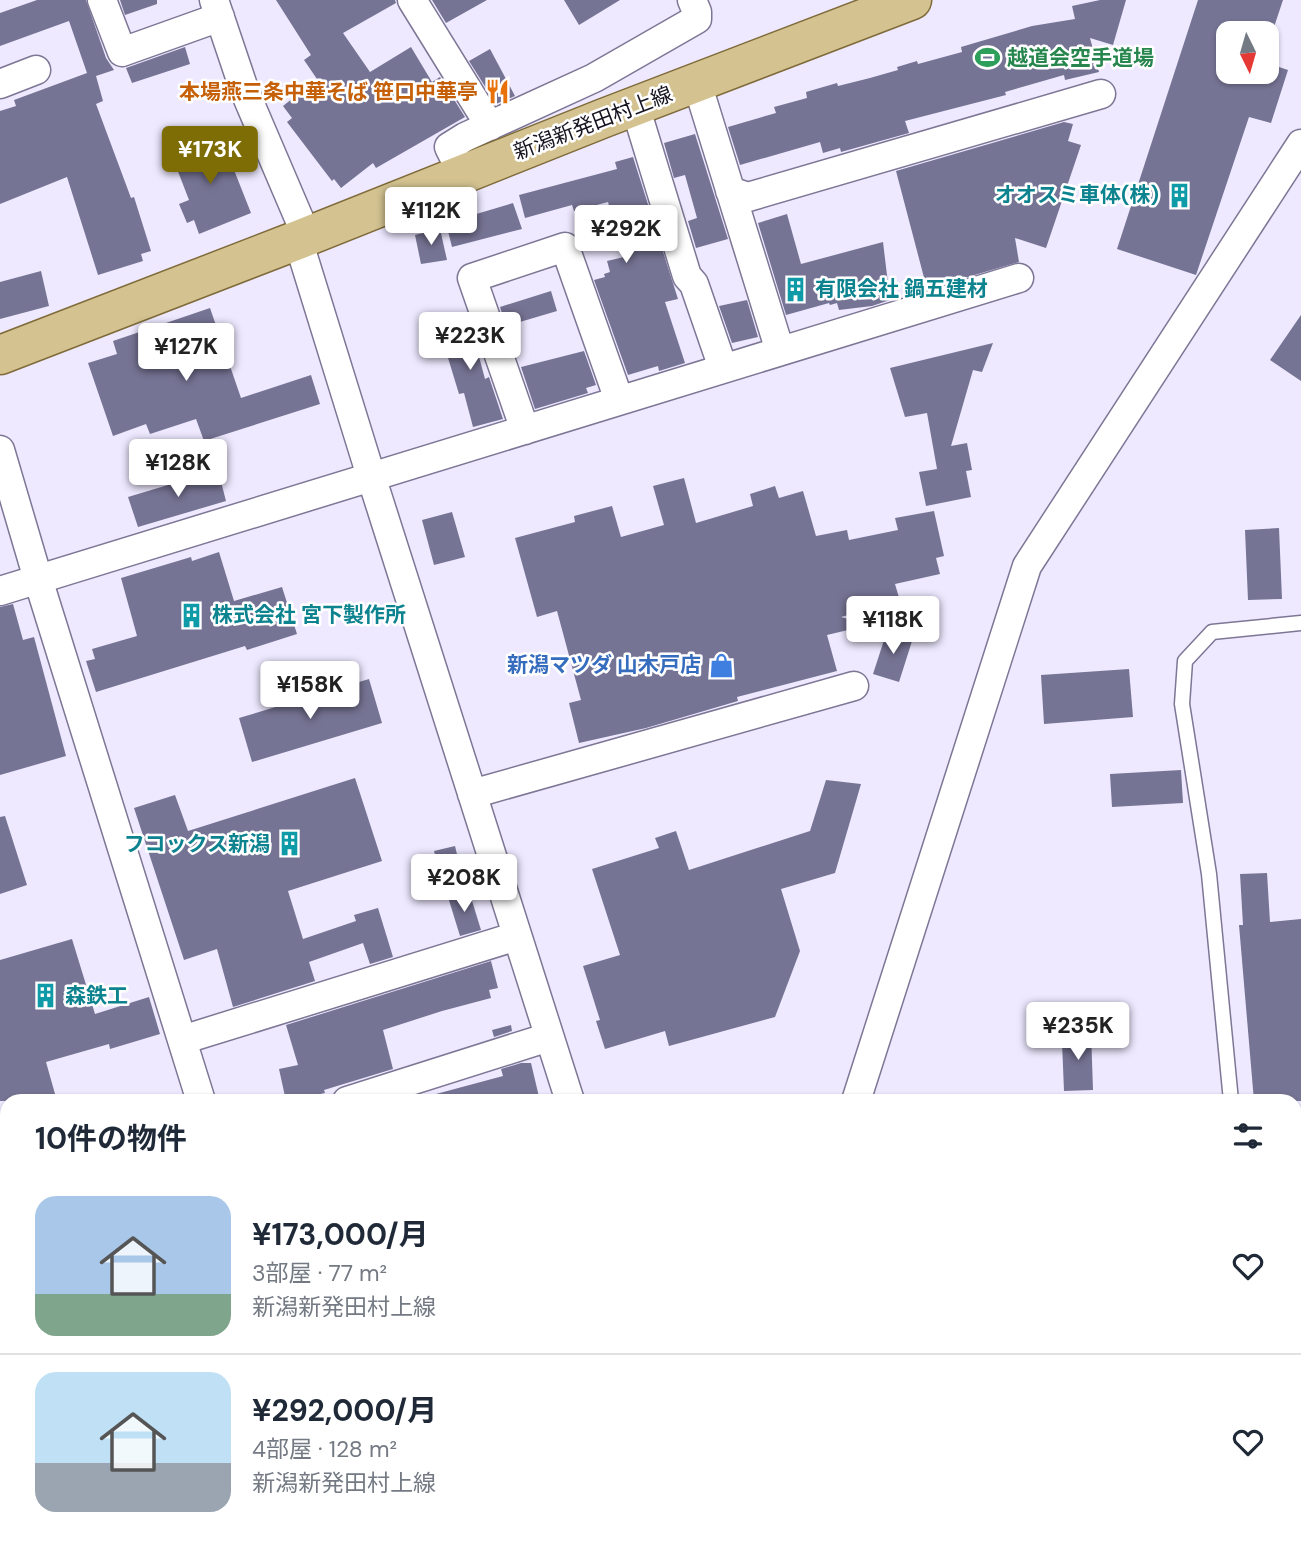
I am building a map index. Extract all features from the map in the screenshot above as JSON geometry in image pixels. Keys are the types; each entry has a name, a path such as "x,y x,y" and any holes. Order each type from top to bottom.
{"main road":[{"name":"新潟新発田村上線","path":"0,355 912,0"}],"street":[{"path":"102,0 122,52 217,8 245,92 303,239 371,476 568,1094"},
{"path":"413,0 490,126"},
{"path":"463,175 449,147 594,78 697,19 692,0"},
{"path":"0,84 36,70"},
{"path":"697,83 780,351"},
{"path":"730,191 748,197 1101,94"},
{"path":"635,106 687,276 694,284 723,368"},
{"path":"858,1094 1027,566 1301,145"},
{"path":"525,430 472,278 565,247 619,400"},
{"path":"0,591 1018,278"},
{"path":"0,450 199,1094"},
{"path":"472,794 854,686"},
{"path":"182,1040 517,936"},
{"path":"369,1094 549,1037"}],"lane":[{"path":"1230,1094 1209,874 1182,704 1185,662 1212,632 1301,623"}],"building":[{"path":"37,0 86,0 106,58 114,70 96,76 103,101 96,104 131,198 134,197 151,251 141,254 143,261 98,275 67,177 0,204 0,111 16,106 14,100 87,73 69,21 0,46 0,13"},
{"path":"120,0 157,0 157,4 125,15"},
{"path":"276,0 395,0 396,3 343,33 370,72 411,47 432,82 440,77 465,117 376,168 373,163 341,188 334,179 332,181 287,122 292,118 283,106 317,79 304,60 311,55"},
{"path":"432,0 487,0 446,23"},
{"path":"564,0 620,0 579,25"},
{"path":"1100,0 1126,0 1113,45 1090,38 1099,72 1065,80 1064,75 1005,92 1006,95 905,121 909,133 841,152 840,148 823,153 820,142 740,165 728,127 776,113 774,107 807,98 806,92 837,83 838,86 870,78 917,61 918,64 962,52 961,47 1032,26 1075,19 1072,6"},
{"name":"オオスミ車体(株)","path":"1198,0 1283,0 1276,21 1216,21 1216,84 1279,84 1279,67 1288,70 1271,123 1249,117 1196,275 1117,249"},
{"path":"185,47 190,64 132,83 126,68"},
{"path":"490,49 515,96 496,104 469,61"},
{"path":"1064,122 1073,124 1068,141 1081,145 1046,248 1015,238 1019,262 927,289 896,171"},
{"path":"695,134 728,239 696,248 688,221 697,218 685,175 674,178 664,143"},
{"path":"221,137 251,213 199,234 194,220 187,223 179,204 189,200 172,156"},
{"path":"633,157 678,299 665,302 685,363 659,371 658,366 628,375 594,280 605,277 604,274 610,272 607,261 624,257 608,202 574,211 572,205 525,218 519,195 617,169 615,162"},
{"path":"513,203 522,229 452,247 446,223"},
{"path":"787,214 801,264 883,242 890,300 872,306 839,310 837,303 829,303 786,315 758,223"},
{"path":"440,229 447,260 421,264 415,235"},
{"path":"41,271 49,306 0,319 0,282"},
{"path":"551,291 557,311 506,326 500,307"},
{"path":"747,300 758,337 732,343 719,306"},
{"path":"210,308 241,398 311,375 320,404 204,441 196,419 150,434 146,424 113,436 88,363 117,354 113,341"},
{"path":"1301,315 1301,381 1270,360"},
{"path":"468,316 485,379 489,377 503,419 473,427 464,393 459,394 438,325"},
{"path":"993,343 982,372 973,370 951,446 967,443 972,470 966,471 971,497 926,506 919,472 937,469 927,413 905,417 890,368"},
{"path":"584,351 596,385 586,388 588,393 535,409 521,367"},
{"path":"218,470 226,501 138,527 128,497"},
{"path":"684,478 696,523 753,506 750,494 775,486 779,498 803,491 816,536 847,530 849,540 898,530 895,518 934,511 944,556 936,558 940,574 895,584 900,601 841,617 869,625 827,635 837,671 737,697 738,701 646,728 579,743 569,703 581,700 557,611 537,617 515,538 575,522 574,516 612,506 621,537 664,525 653,486"},
{"path":"452,512 465,557 434,565 422,520"},
{"path":"1279,528 1282,599 1248,600 1245,530"},
{"path":"219,552 234,601 282,587 297,634 247,650 245,646 96,692 86,661 95,659 92,649 137,636 121,578 191,557 192,561"},
{"path":"13,604 23,640 34,637 66,756 0,775 0,607"},
{"path":"887,631 913,638 899,682 873,674"},
{"path":"1129,669 1133,717 1044,724 1041,675"},
{"path":"369,679 382,723 252,762 239,718"},
{"path":"1181,770 1183,803 1112,807 1110,774"},
{"path":"355,778 382,861 288,891 303,939 356,921 354,915 378,908 393,957 370,964 363,943 309,962 315,981 233,1007 217,949 184,960 134,808 175,795 188,831"},
{"path":"826,780 861,784 835,873 781,889 800,951 775,1017 669,1046 665,1031 605,1049 596,1021 600,1020 583,966 620,955 592,869 659,848 655,838 676,831 689,870 810,831"},
{"path":"5,816 27,885 0,894 0,817"},
{"path":"455,846 462,875 442,880 434,851"},
{"path":"1267,873 1270,922 1301,919 1301,1094 1253,1094 1239,925 1243,925 1240,874"},
{"path":"469,891 481,930 460,936 448,897"},
{"name":"森鉄工","path":"72,939 95,1014 149,997 160,1034 110,1049 109,1044 46,1062 55,1094 0,1094 0,960"},
{"path":"491,961 498,988 489,990 491,998 383,1030 393,1069 324,1090 325,1093 320,1094 284,1094 279,1069 298,1065 286,1025"},
{"path":"511,1025 512,1031 494,1037 492,1030"},
{"path":"1091,1031 1093,1090 1064,1091 1062,1042 1070,1041 1069,1032"},
{"path":"531,1063 538,1094 436,1094 503,1076 501,1069"}],"place":[{"name":"越道会空手道場","path":"987,58"},
{"name":"本場燕三条中華そば 笹口中華亭","path":"498,92"},
{"name":"オオスミ車体(株)","path":"1179,195"},
{"name":"有限会社 鍋五建材","path":"795,289"},
{"name":"株式会社 宮下製作所","path":"192,615"},
{"name":"新潟マツダ 山木戸店","path":"721,665"},
{"name":"フコックス新潟","path":"290,844"},
{"name":"森鉄工","path":"45,996"}]}
